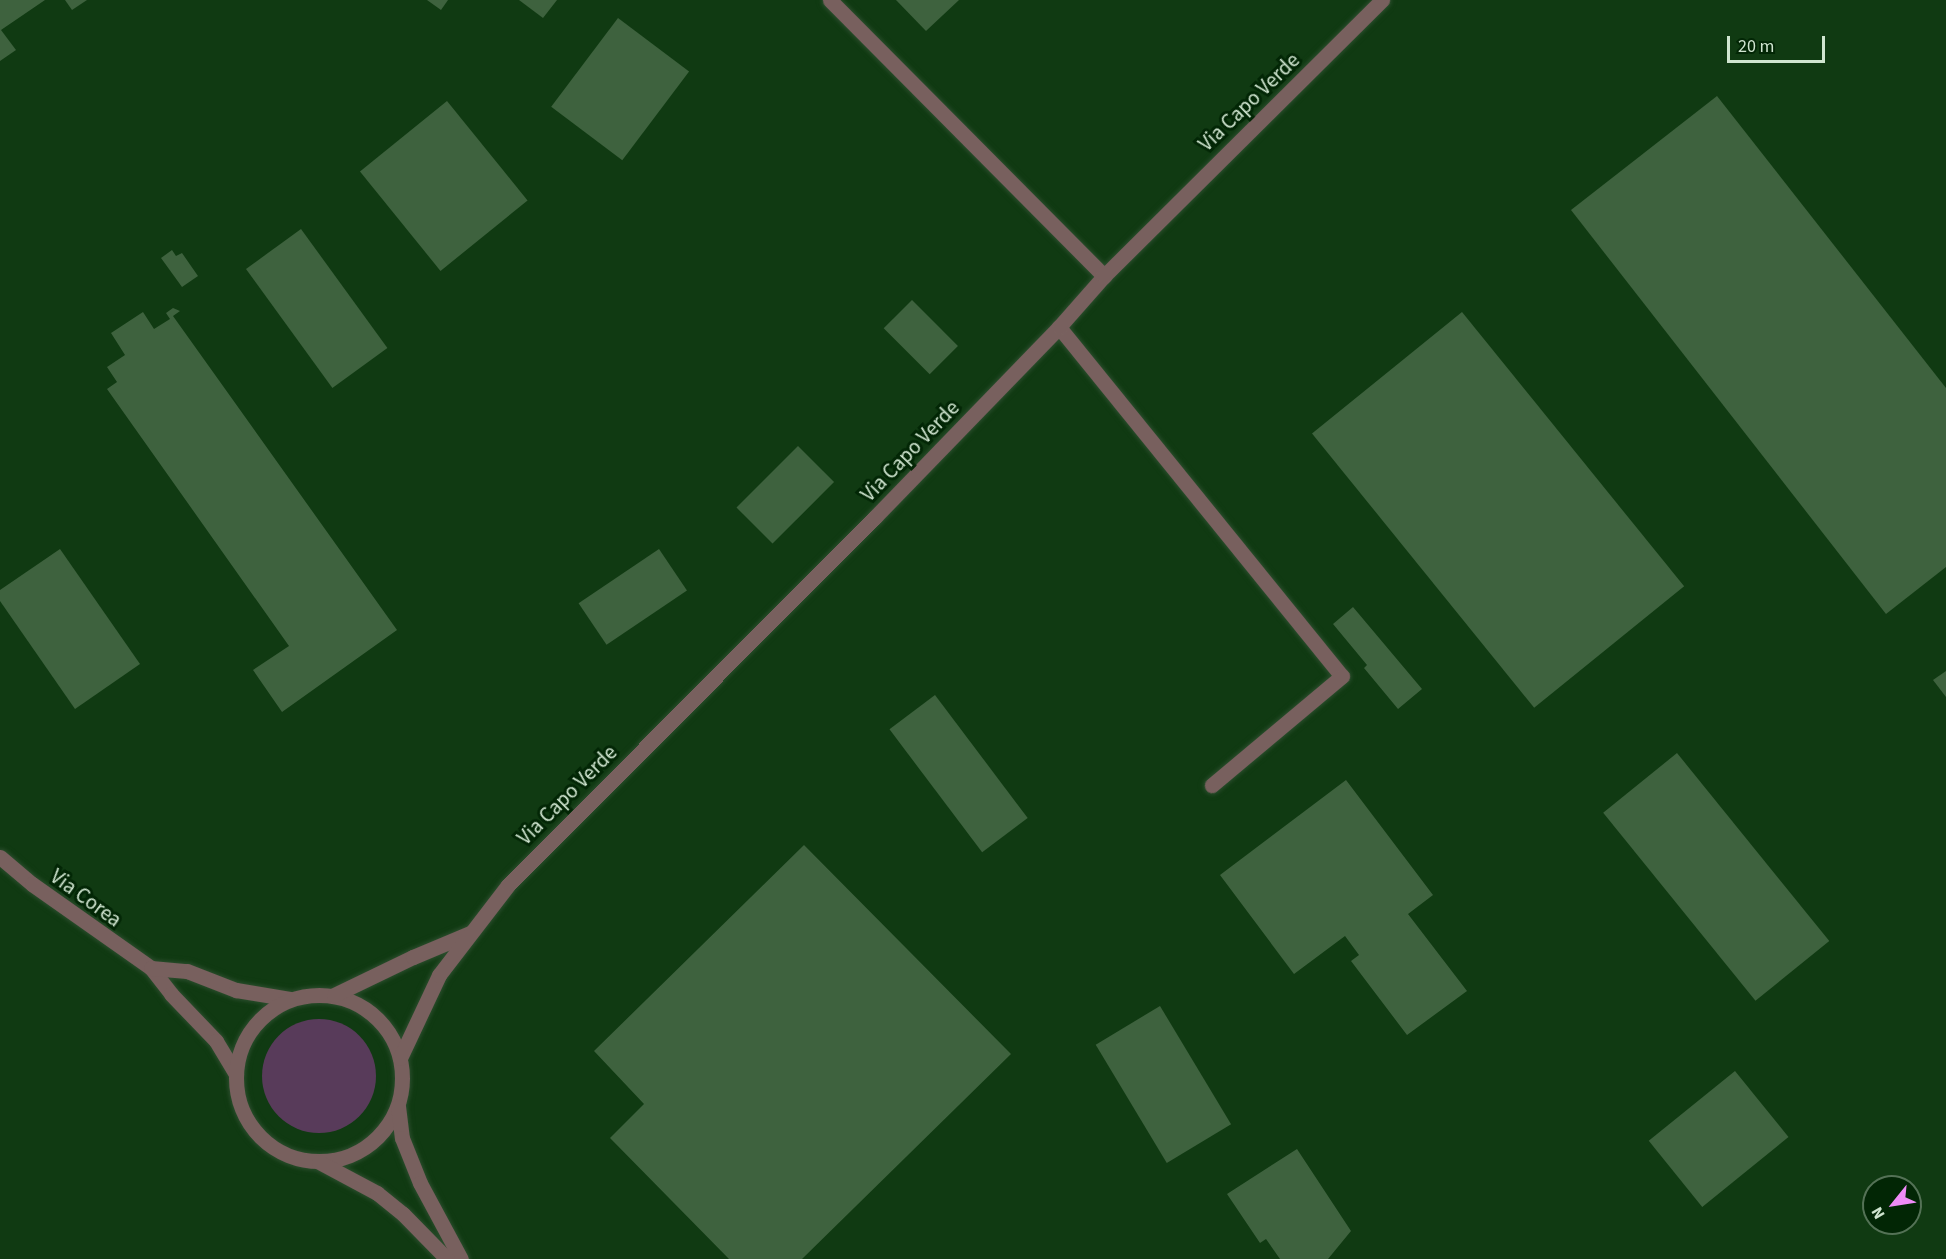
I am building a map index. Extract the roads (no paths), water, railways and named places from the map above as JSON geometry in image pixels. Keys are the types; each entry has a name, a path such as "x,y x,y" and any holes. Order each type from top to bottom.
{"street":[{"path":"830,0 1104,276"},
{"name":"Via Capo Verde","path":"400,1058 439,975 508,885 875,517 1059,327 1104,276 1382,0"},
{"path":"1059,327 1342,676 1212,785"},
{"name":"Via Corea","path":"0,857 32,884 151,968"},
{"path":"334,995 413,957 470,933"},
{"path":"151,968 187,971 236,990 291,999"},
{"path":"151,968 171,994 216,1041 236,1074"},
{"path":"318,994 334,995 362,1005 388,1030 400,1058 403,1084 398,1106 386,1129 365,1149 343,1159 319,1162 292,1158 265,1142 251,1126 241,1108 236,1074 242,1046 249,1032 274,1008 291,999 318,994"},
{"path":"398,1106 402,1138 420,1183 461,1259"},
{"path":"319,1162 377,1193 403,1214 447,1259"}]}
